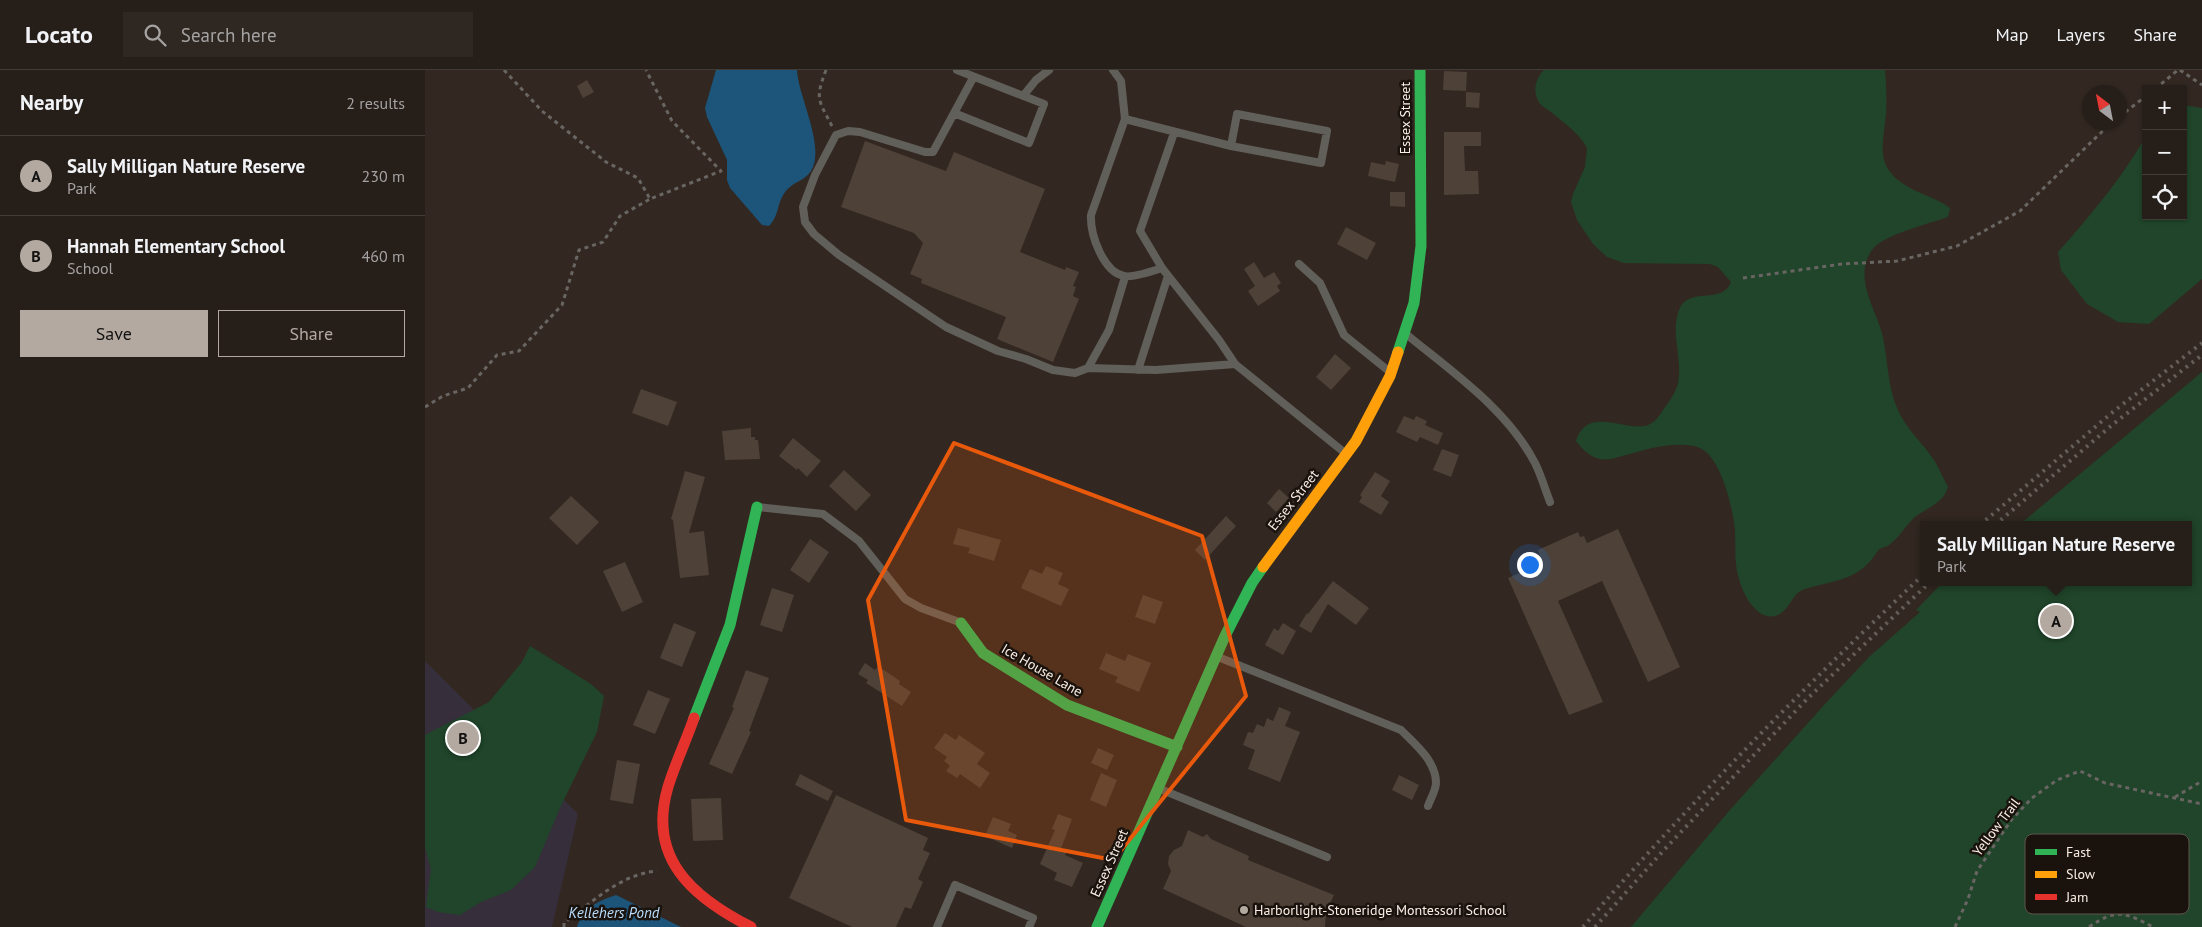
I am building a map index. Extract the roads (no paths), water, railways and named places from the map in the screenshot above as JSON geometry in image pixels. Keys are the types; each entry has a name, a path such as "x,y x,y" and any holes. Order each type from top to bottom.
{"main road":[{"name":"Essex Street","path":"1097,927 1217,656 1252,584 1273,551 1346,454 1373,411 1391,373 1414,303 1421,246 1420,70"},
{"path":"751,927 710,904 687,883 671,859 663,836 663,813 668,787 730,625 757,507"},
{"name":"Ice House Lane","path":"961,623 983,653 1067,705 1177,747"}],"lane":[{"path":"954,113 1029,143 1044,104 973,78 957,70"},
{"path":"1023,96 1036,80 1049,70"},
{"path":"1113,70 1121,80 1125,119 1091,215 1091,227 1103,258 1113,272 1125,277 1162,268"},
{"path":"973,78 933,152 925,152 860,132 847,131 837,135 815,175 803,207 805,222 813,234 839,255 946,327 998,350 1053,370 1075,373 1088,368 1156,370 1235,364"},
{"path":"1125,119 1231,146 1321,163 1327,130 1237,114 1231,146"},
{"path":"1174,133 1140,231 1162,268 1219,340 1235,364 1346,454"},
{"path":"1299,264 1320,283 1344,335 1391,373"},
{"path":"1138,370 1168,276"},
{"path":"1088,368 1109,330 1125,277"},
{"path":"1405,334 1478,394 1513,429 1535,463 1551,502"},
{"path":"757,507 823,514 859,541 905,599 921,608 961,623"},
{"path":"1217,656 1401,730 1417,745 1431,764 1436,784 1428,806"},
{"path":"1158,788 1327,857"},
{"path":"940,926 955,885 1033,918 1029,927"}],"water":[{"path":"716,70 797,70 813,135 815,161 811,171 785,192 775,217 769,226 762,225 730,188 727,180 727,160 707,117 705,108"},
{"name":"Kellehers Pond","path":"616,895 681,927 577,927 587,910 603,900"}],"railway":[{"path":"1985,521 2114,411 2202,343"},
{"path":"2000,521 2112,425 2202,355"},
{"path":"1583,927 1664,835 1748,746 1920,578"},
{"path":"1595,927 1663,851 1807,699 1926,586"}],"place":[{"name":"Sally Milligan Nature Reserve","path":"2056,621"},
{"name":"Hannah Elementary School","path":"463,738"},
{"name":"Harborlight-Stoneridge Montessori School","path":"1244,910"}]}
